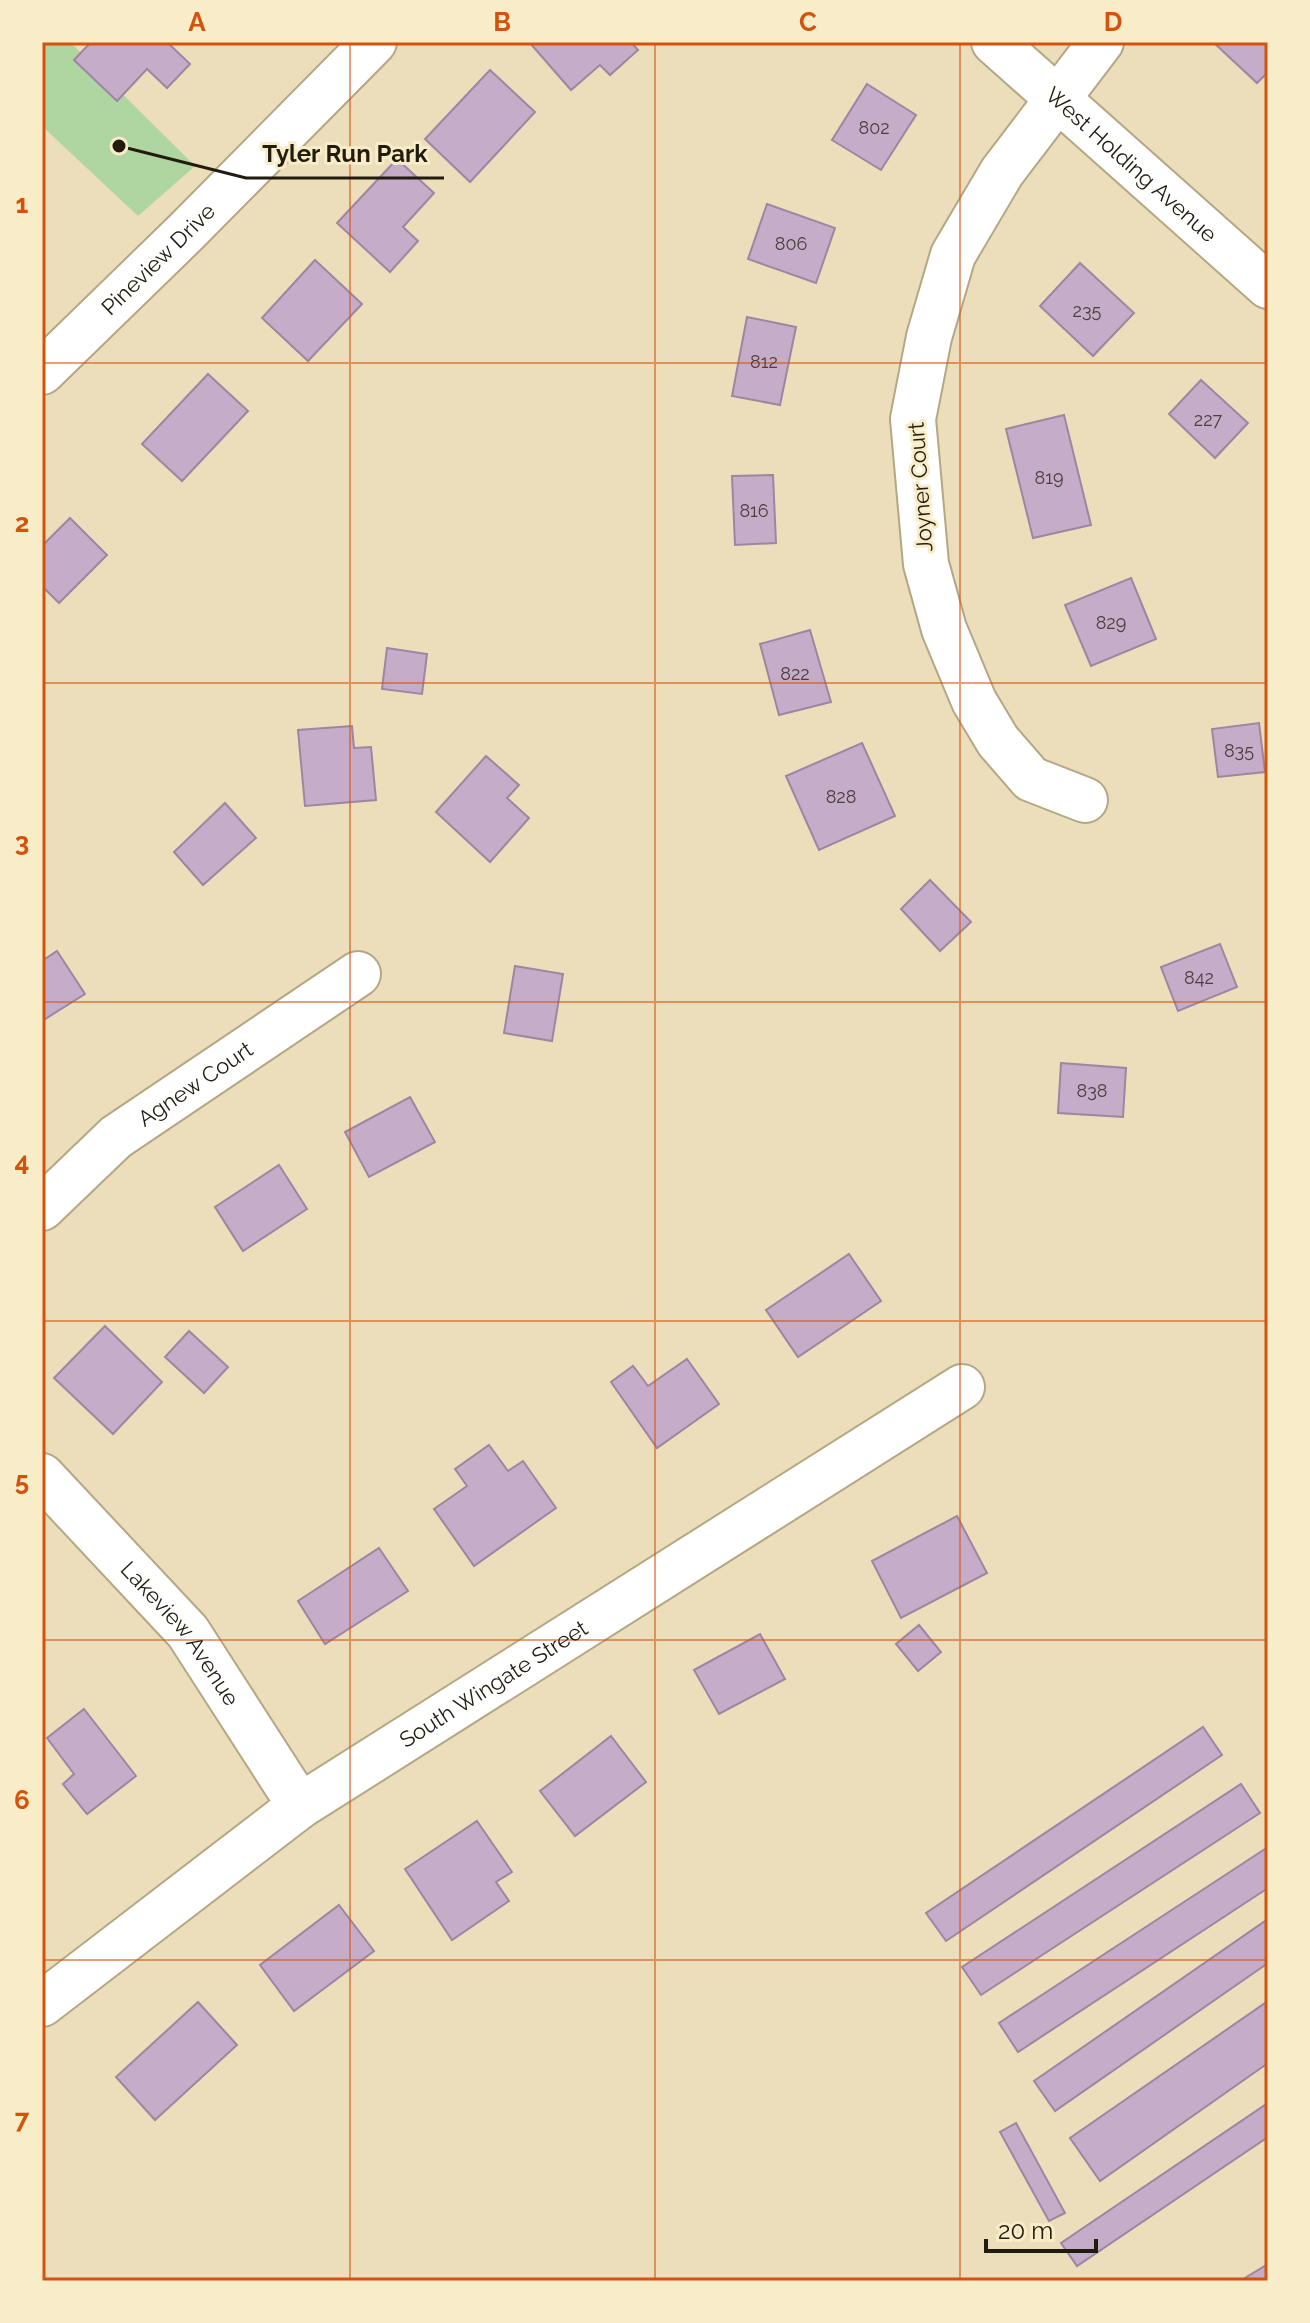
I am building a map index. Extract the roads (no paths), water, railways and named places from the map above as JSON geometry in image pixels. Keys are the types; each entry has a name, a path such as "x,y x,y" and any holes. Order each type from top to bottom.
{"street":[{"name":"Pineview Drive","path":"42,372 374,42"},
{"name":"West Holding Avenue","path":"994,42 1268,286"},
{"path":"1058,97 1101,42"},
{"name":"Joyner Court","path":"1058,97 1002,172 953,255 929,337 913,419 926,564 944,629 974,701 998,741 1031,779 1085,800"},
{"name":"Agnew Court","path":"42,1208 116,1137 358,974"},
{"name":"South Wingate Street","path":"42,2004 300,1806 962,1387"},
{"name":"Lakeview Avenue","path":"42,1476 188,1632 300,1806"}],"place":[{"name":"Tyler Run Park","path":"119,146"}]}
